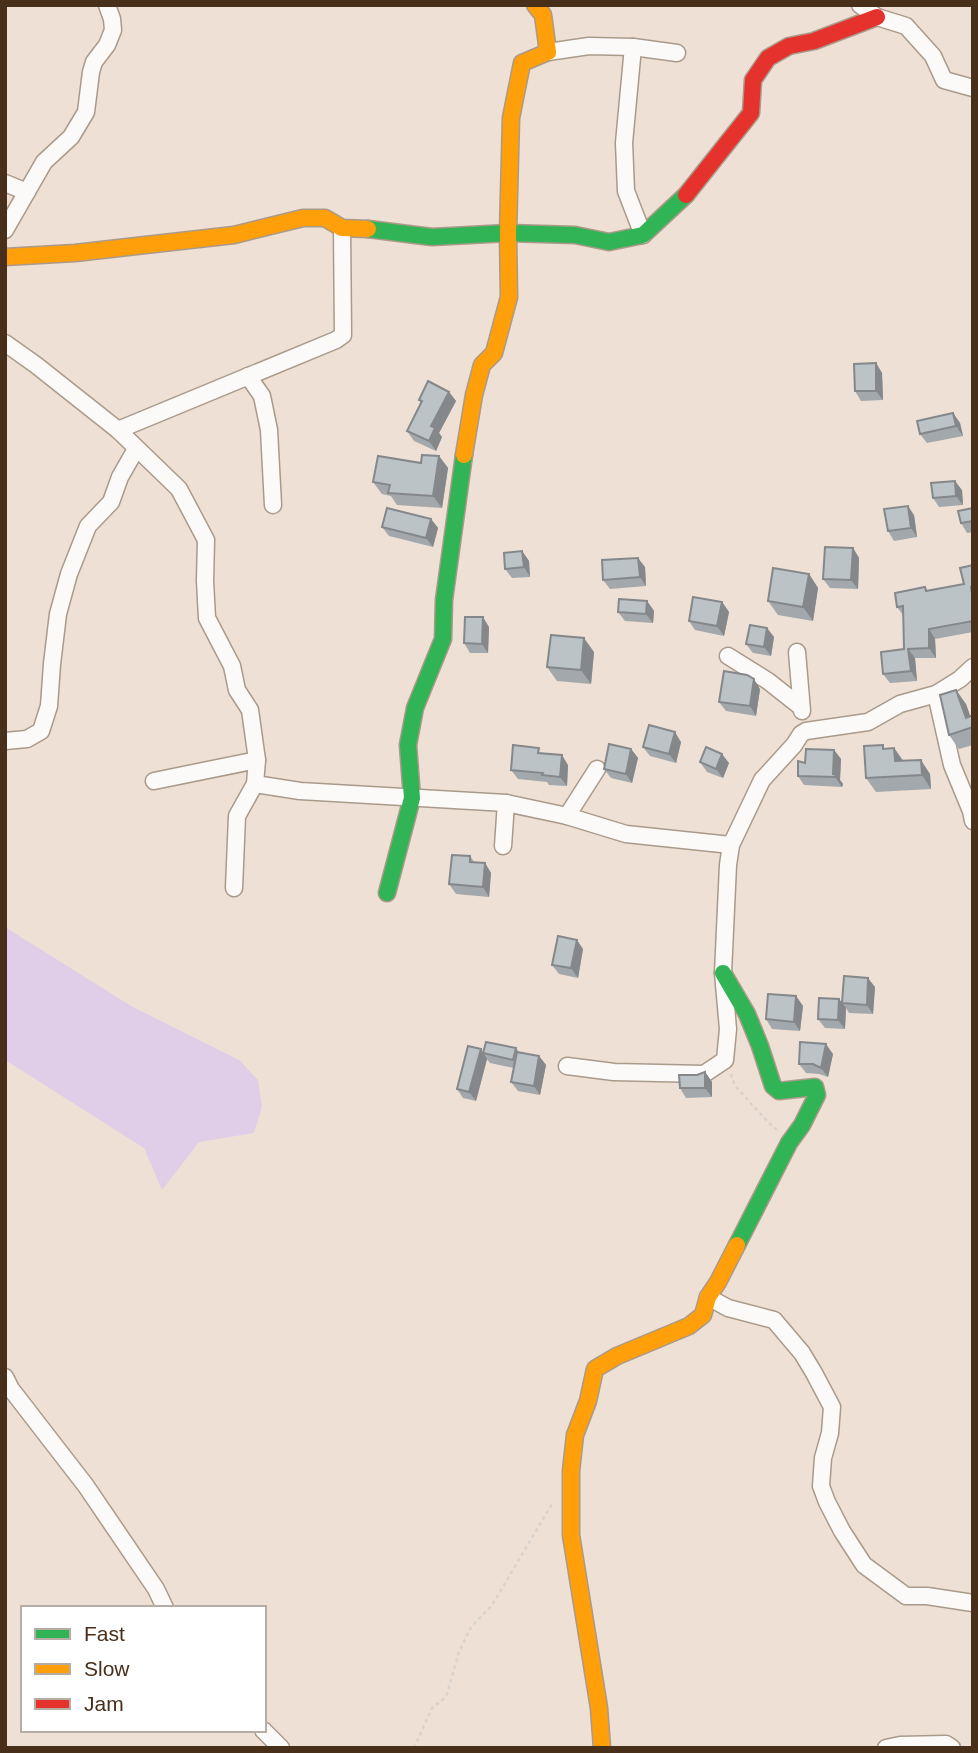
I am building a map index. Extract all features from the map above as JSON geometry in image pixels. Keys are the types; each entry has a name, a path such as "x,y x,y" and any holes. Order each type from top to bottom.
{"street":[{"path":"5,230 44,162 71,137 86,111 94,62 107,45 113,30 107,5"},
{"path":"536,5 543,15 548,52"},
{"path":"860,5 877,17 906,26 933,56 944,80 973,88"},
{"path":"5,257 75,253 234,235 303,218 325,218 342,228 432,237 508,233 575,235 609,242 643,235 688,193 751,113 753,80 768,58 789,46 814,41 877,17"},
{"path":"387,892 412,798 408,745 415,708 443,639 444,600 456,504 474,395 482,365 494,353 509,298 512,118 522,63 548,52 589,46 633,47 677,53"},
{"path":"633,47 624,155 626,191 643,235"},
{"path":"5,183 27,192"},
{"path":"118,430 343,335 342,228"},
{"path":"5,343 118,430 180,489 206,540 207,618 232,666 237,690 250,710 257,760 256,784 237,816 234,888"},
{"path":"248,376 262,396 269,430 273,505"},
{"path":"5,741 27,739 41,731 49,706 58,614 69,574 88,526 111,502 120,477 136,449"},
{"path":"797,652 801,707 804,718 816,729"},
{"path":"728,656 768,681 801,707"},
{"path":"567,1066 614,1072 704,1074 725,1060 727,1029 723,973 728,865 731,845 762,780 806,731 868,722 901,704 936,694 961,679 973,667"},
{"path":"936,694 952,765 973,821"},
{"path":"154,781 257,760"},
{"path":"567,816 597,769"},
{"path":"256,784 300,791 506,803 567,816 626,834 731,845"},
{"path":"503,846 506,803"},
{"path":"602,1748 599,1708 571,1535 571,1471 575,1435 588,1401 594,1369 617,1356 689,1326 703,1315 708,1297 817,1095 815,1087 779,1091 773,1086 747,1014 723,973"},
{"path":"708,1297 727,1308 774,1320 802,1353 814,1373 832,1407 821,1486 837,1522 863,1564 906,1596 927,1596 973,1603"},
{"path":"5,1377 11,1389 86,1486 156,1589 164,1606"},
{"path":"265,1732 281,1748"},
{"path":"886,1748 946,1744 952,1748"}],"path":[{"path":"722,1062 735,1086 789,1143"},
{"path":"414,1748 432,1708 446,1697 458,1652 471,1627 492,1605 554,1500"}],"shaded area":[{"path":"5,927 131,1006 239,1060 258,1080 262,1107 254,1133 199,1142 162,1190 144,1148 5,1061"}],"building":[{"path":"876,363 876,391 855,391 854,364"},
{"path":"428,381 449,392 431,426 435,428 429,441 407,431 422,401 419,400"},
{"path":"953,413 956,426 920,434 917,421"},
{"path":"422,455 439,456 433,496 388,493 390,485 373,482 378,456 421,463"},
{"path":"955,481 956,496 933,498 931,483"},
{"path":"908,506 911,528 888,531 884,509"},
{"path":"387,508 431,519 426,538 382,527"},
{"path":"973,508 973,521 961,523 958,511"},
{"path":"825,547 853,548 851,580 823,579"},
{"path":"522,551 524,567 505,569 504,553"},
{"path":"638,558 640,577 603,580 602,560"},
{"path":"973,565 973,621 929,629 929,648 908,649 911,671 883,674 881,652 904,649 903,606 897,607 895,593 964,584 960,568"},
{"path":"773,568 809,574 803,607 768,601"},
{"path":"693,597 722,602 717,626 689,621"},
{"path":"619,599 647,601 646,614 618,612"},
{"path":"465,617 483,617 482,644 464,643"},
{"path":"750,625 767,628 764,647 746,644"},
{"path":"551,635 584,638 581,670 547,667"},
{"path":"724,671 754,679 750,706 719,702"},
{"path":"956,690 966,718 973,715 973,727 949,735 940,695"},
{"path":"649,725 675,732 669,754 643,747"},
{"path":"609,744 631,749 626,774 604,769"},
{"path":"513,745 539,748 538,753 562,755 560,777 511,770"},
{"path":"883,745 883,749 894,748 895,761 921,760 922,775 866,778 864,746"},
{"path":"706,747 722,754 716,769 700,762"},
{"path":"806,749 834,750 833,774 836,777 798,776 798,761 805,763"},
{"path":"452,855 470,856 470,862 485,863 483,887 449,884"},
{"path":"558,936 577,940 571,968 552,965"},
{"path":"844,976 868,978 867,1005 842,1003"},
{"path":"768,994 796,996 794,1022 766,1019"},
{"path":"819,998 839,999 838,1020 818,1019"},
{"path":"486,1042 516,1048 513,1060 483,1053"},
{"path":"800,1042 826,1044 821,1068 813,1064 799,1064"},
{"path":"468,1046 481,1049 469,1092 457,1089"},
{"path":"517,1052 539,1056 534,1086 511,1082"},
{"path":"705,1072 705,1088 680,1088 679,1075"}],"traffic: fast":[{"path":"368,229 432,237 508,233 575,235 609,242 643,235 686,195"},
{"path":"387,893 412,798 408,745 415,708 443,639 444,600 464,455"},
{"path":"723,973 747,1014 773,1086 779,1091 815,1087 817,1095 802,1125 789,1143 737,1245"}],"traffic: slow":[{"path":"464,455 482,365 494,353 509,297 511,118 522,63 548,52 543,15 535,5"},
{"path":"5,257 75,253 234,235 303,218 325,218 342,228 368,229"},
{"path":"602,1748 599,1708 571,1535 571,1471 575,1435 588,1401 595,1369 617,1356 689,1326 703,1315 708,1297 737,1245"}],"traffic: jam":[{"path":"686,195 751,113 753,80 768,58 789,46 814,41 877,17"}]}
